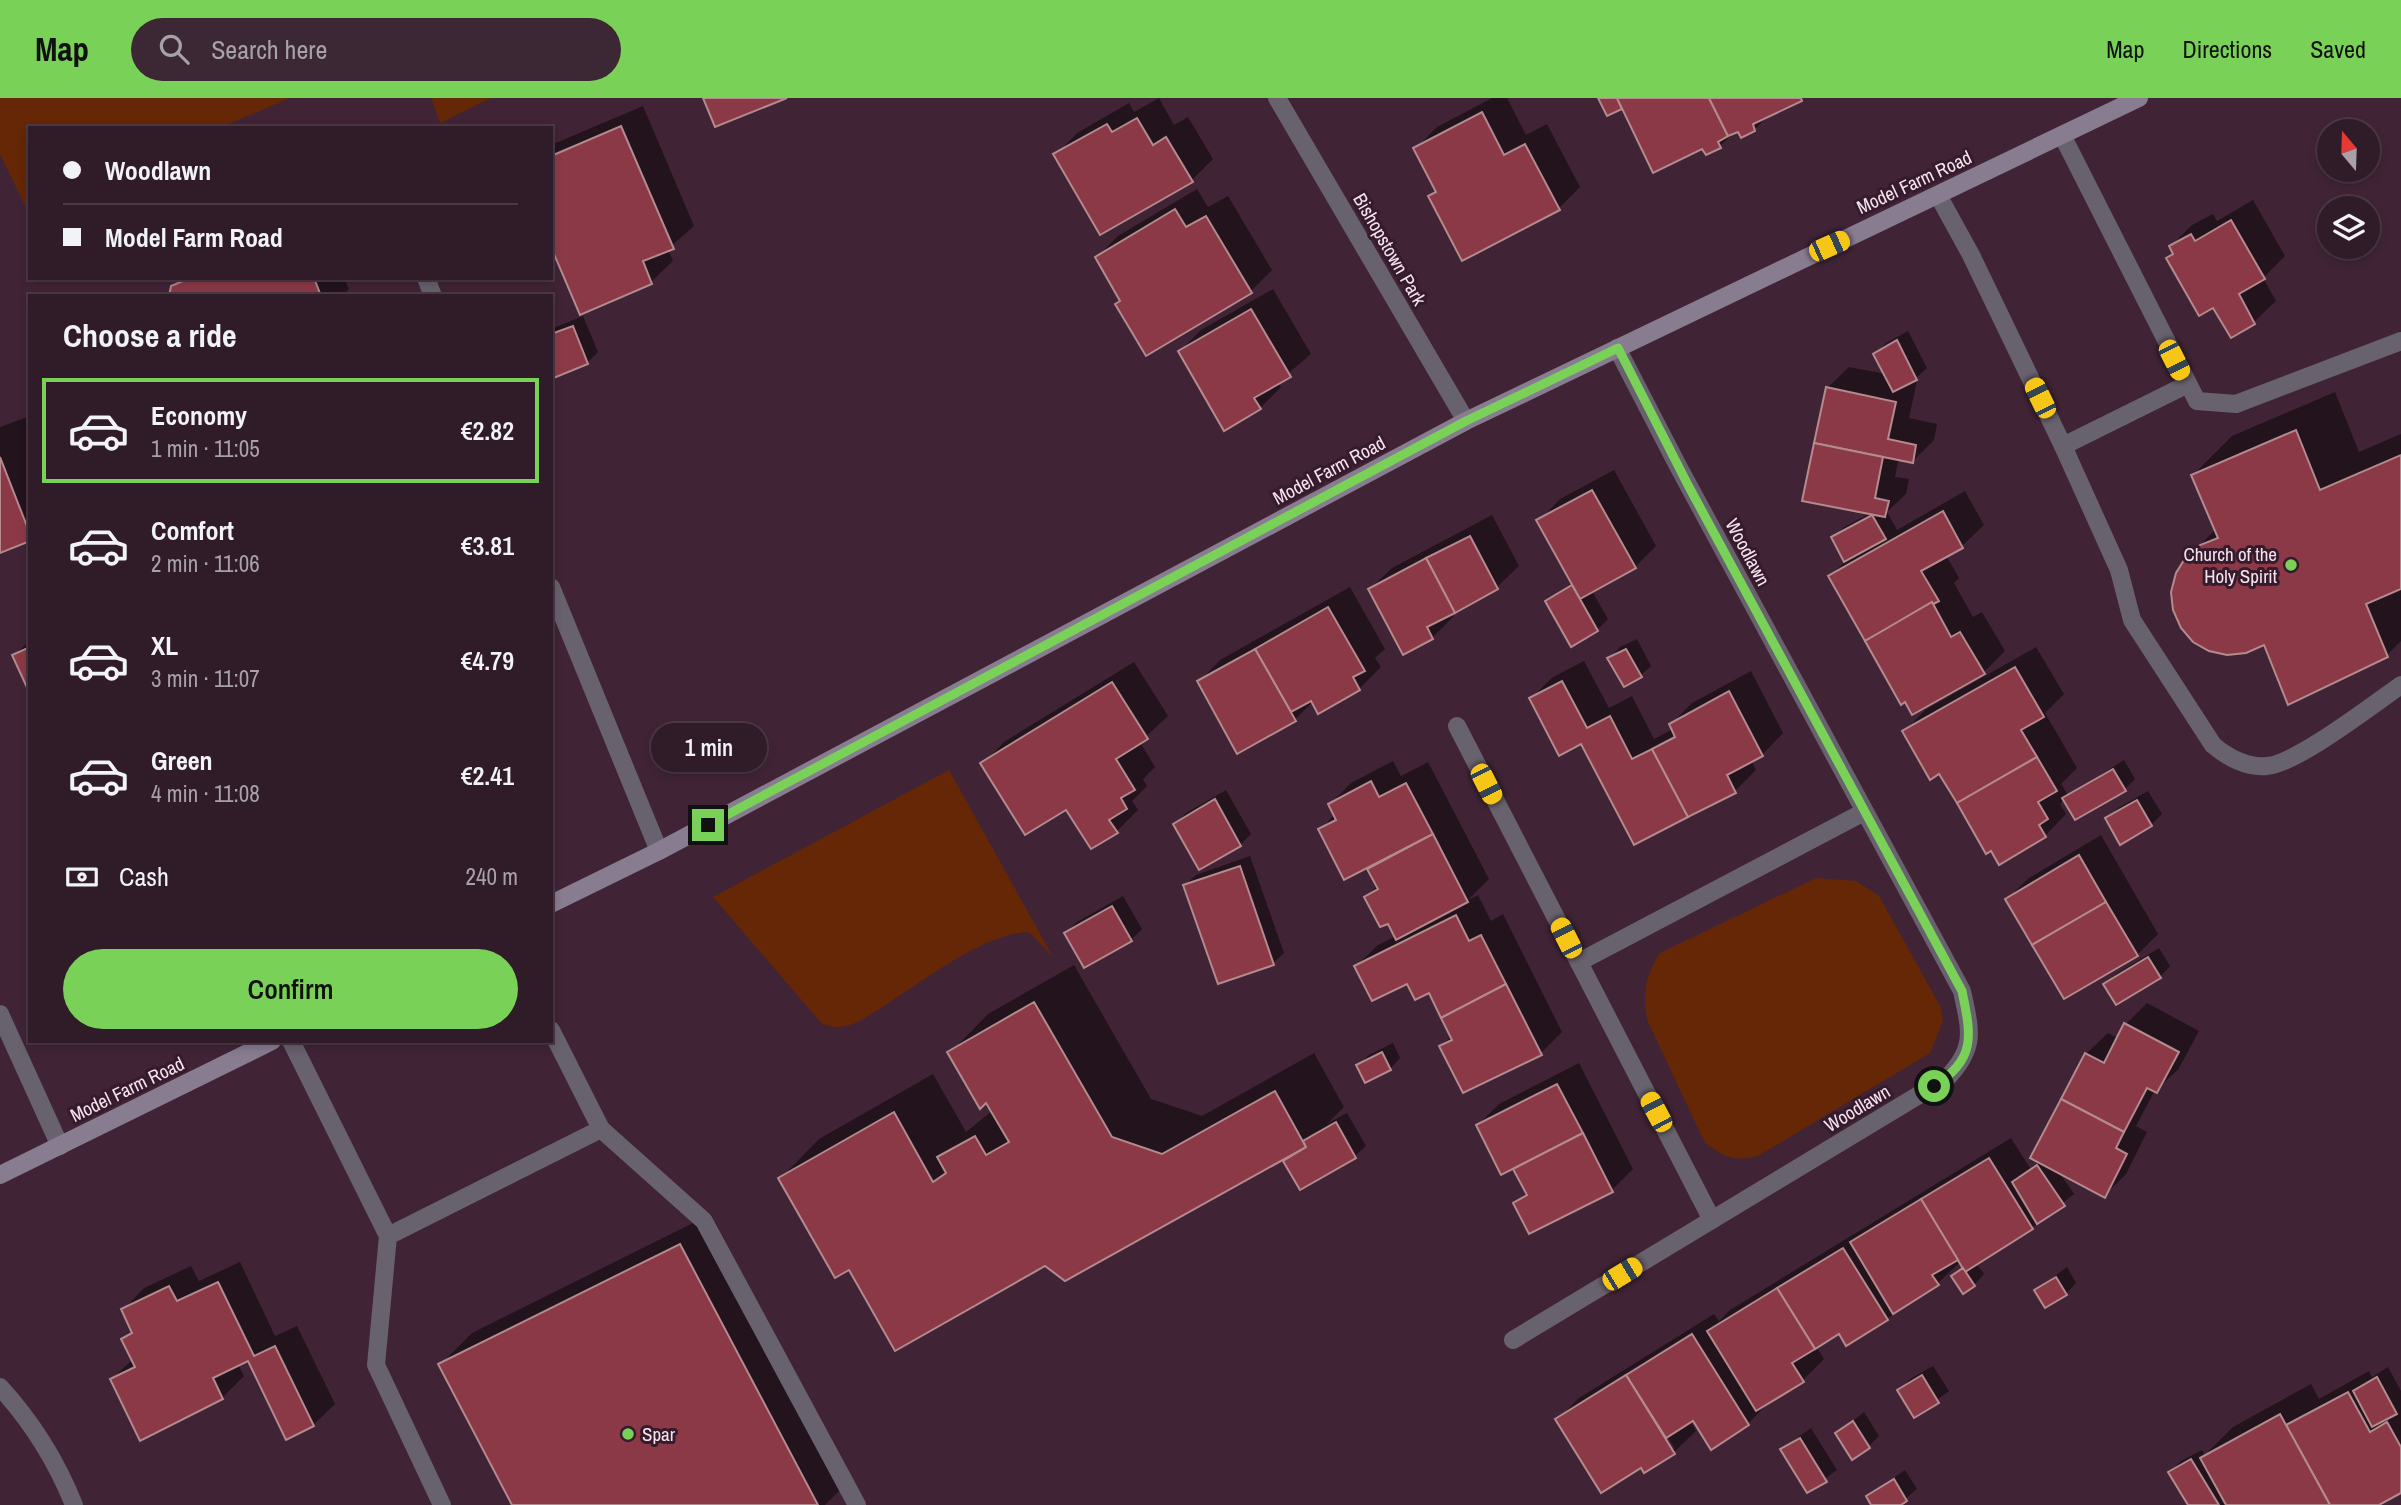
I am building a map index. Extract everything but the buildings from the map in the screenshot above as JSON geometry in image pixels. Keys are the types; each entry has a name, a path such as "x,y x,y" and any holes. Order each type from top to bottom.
{"main road":[{"name":"Model Farm Road","path":"553,903 659,851 1466,421 2139,98"},
{"name":"Model Farm Road","path":"0,1175 268,1043"}],"street":[{"name":"Bishopstown Park","path":"1277,98 1466,421"},
{"path":"2062,135 2186,385 2197,401 2236,404 2401,341"},
{"path":"1938,194 1971,255 2063,446 2119,570 2132,620 2213,745 2227,757 2267,766 2294,755 2401,685"},
{"name":"Woodlawn","path":"1513,1340 1947,1077 1962,1061 1969,1045 1970,1031 1962,991 1618,348"},
{"path":"2063,446 2186,385"},
{"path":"553,591 659,851"},
{"path":"1457,726 1712,1220"},
{"path":"1579,962 1864,812"},
{"path":"0,1014 60,1146"},
{"path":"553,1034 601,1129 704,1221 857,1505"},
{"path":"292,1043 388,1236 376,1365 442,1505"},
{"path":"388,1236 601,1129"},
{"path":"0,1387 30,1421 51,1456 74,1505"}],"shaded area":[{"path":"0,98 290,98 224,126 28,126 26,208 0,154"},
{"path":"431,98 491,98 440,123"},
{"path":"949,770 1053,957 1029,932 1010,935 991,941 952,961 856,1023 838,1027 822,1024 713,897"},
{"path":"1816,878 1856,881 1879,896 1940,1006 1943,1021 1930,1053 1758,1156 1730,1157 1705,1143 1648,1022 1645,995 1648,978 1660,953"}],"place":[{"name":"Church of the Holy Spirit","path":"2291,565"},
{"name":"Spar","path":"628,1434"}],"route":[{"path":"708,825 1466,421 1618,348 1689,487 1962,991 1970,1031 1969,1045 1956,1069 1934,1086"}]}
